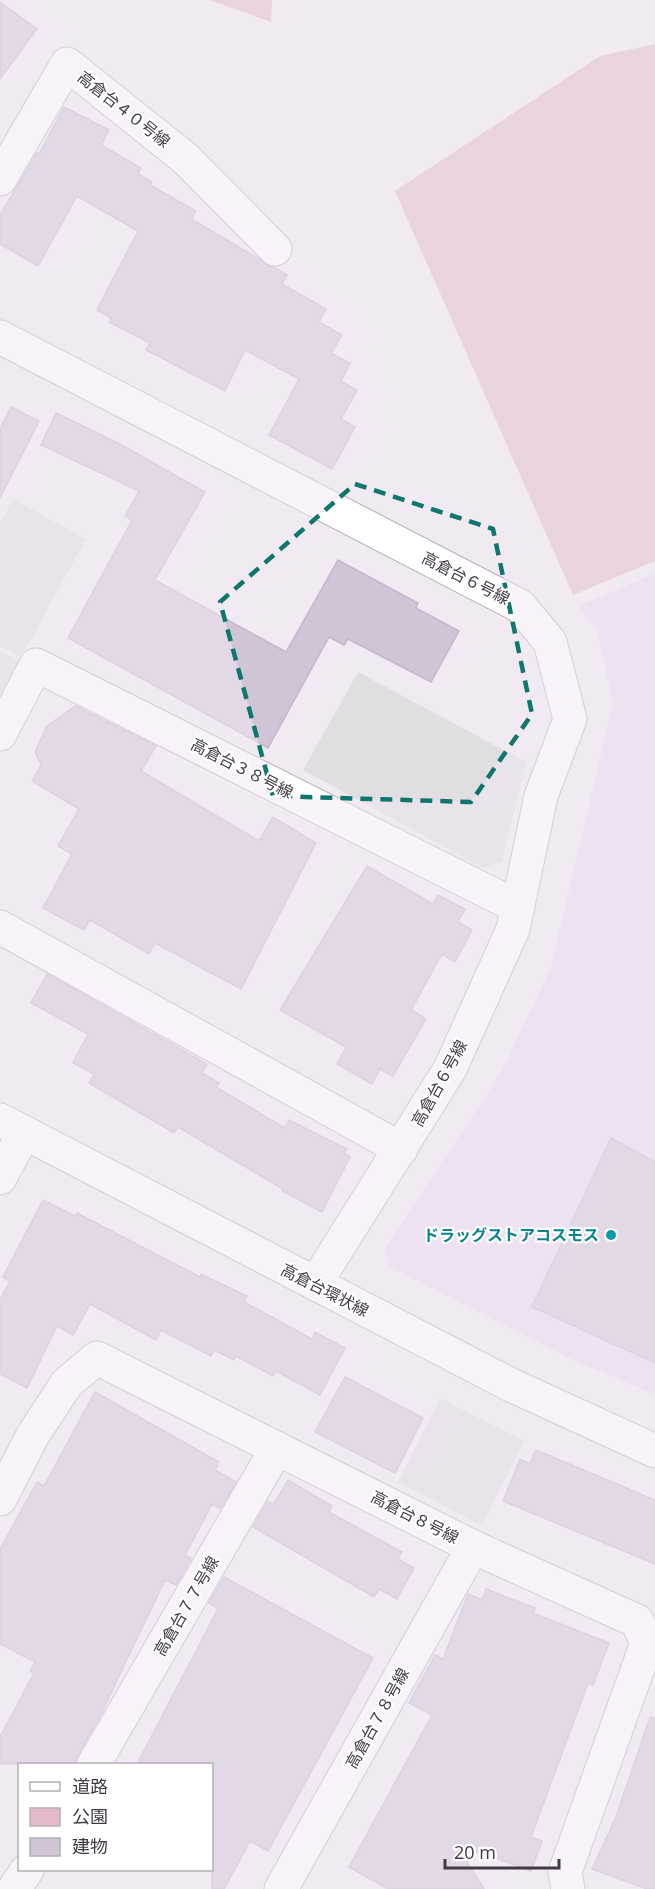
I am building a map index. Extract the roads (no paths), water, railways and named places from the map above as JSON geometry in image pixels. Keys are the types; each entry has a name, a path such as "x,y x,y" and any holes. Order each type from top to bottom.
{"street":[{"name":"高倉台４０号線","path":"0,179 67,63 186,159 275,249"},
{"name":"高倉台６号線","path":"0,338 520,606 550,642 570,719 541,796 513,929 450,1069 315,1284"},
{"name":"高倉台３８号線","path":"0,734 36,665 518,907"},
{"path":"0,927 401,1149"},
{"path":"0,1178 12,1126"},
{"name":"高倉台環状線","path":"12,1126 511,1385 655,1451"},
{"name":"高倉台８号線","path":"0,1499 33,1435 67,1383 97,1358 473,1547 637,1621 646,1643 565,1872 568,1889"},
{"name":"高倉台７７号線","path":"95,1763 277,1448"},
{"name":"高倉台７８号線","path":"281,1889 473,1547"},
{"path":"14,1889 26,1871"}],"place":[{"name":"ドラッグストアコスモス","path":"611,1235"}]}
